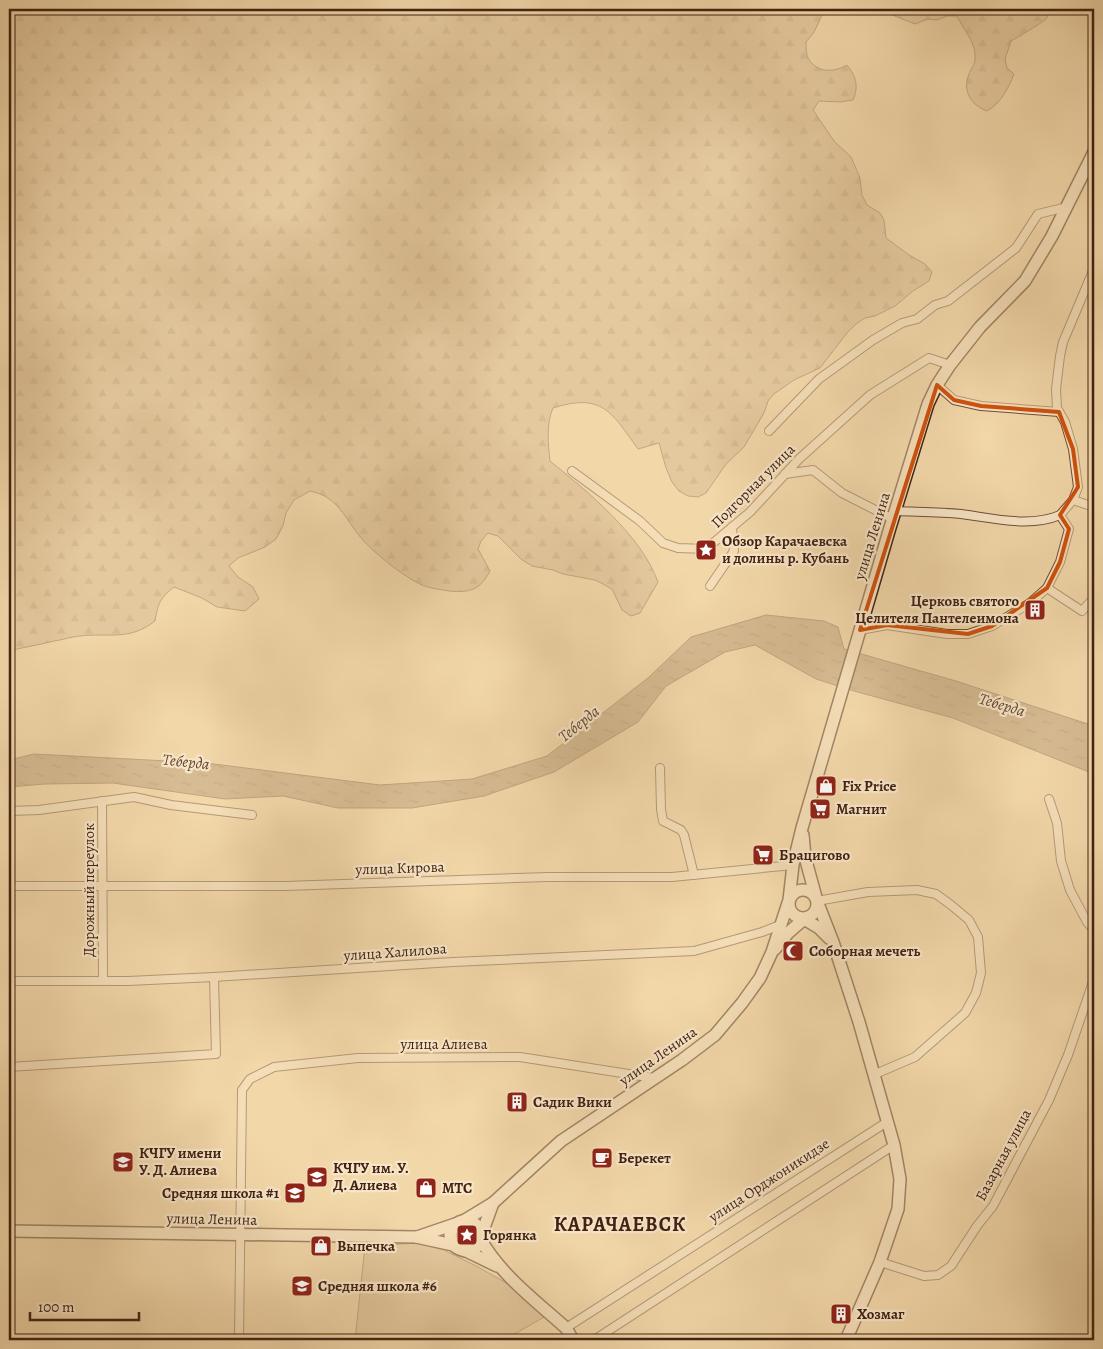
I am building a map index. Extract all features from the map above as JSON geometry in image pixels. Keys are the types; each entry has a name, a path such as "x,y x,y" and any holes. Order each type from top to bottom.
{"main road":[{"name":"улица Ленина","path":"416,1237 460,1222 493,1203 561,1141 682,1060 714,1035 746,998 760,978 772,952 789,900 792,865 802,828 928,404 950,365 980,328 1025,281 1052,236 1094,152"},
{"name":"улица Ленина","path":"802,828 805,856 817,901"},
{"path":"833,942 819,928 792,913 789,907 789,900 793,894 805,890 812,894 817,901 833,942 859,1022 894,1145 900,1176 898,1209 880,1262 846,1340"},
{"path":"804,919 815,911 817,901"},
{"name":"улица Ленина","path":"772,952 788,933 804,919"},
{"name":"улица Ленина","path":"481,1237 493,1203"},
{"path":"501,1268 454,1245 450,1235 460,1222 471,1220 476,1224 489,1254 501,1268 566,1328 573,1340"},
{"name":"улица Ленина","path":"9,1231 416,1237 454,1245"},
{"path":"466,1251 475,1248 481,1237"}],"street":[{"path":"769,431 819,379 872,340 902,323 916,319 935,305 948,301 1016,248 1038,214 1067,207"},
{"path":"785,474 812,470 842,493 894,515 959,514 1022,521 1048,521 1060,515 1073,500 1078,487 1072,449 1065,422 1059,412 1056,389 1063,342 1093,271"},
{"name":"Подгорная улица","path":"572,470 640,521 663,543 678,548 706,549 750,512 799,459 870,395 929,358 950,365"},
{"path":"937,385 954,400 981,406 1059,412"},
{"path":"1073,500 1094,507"},
{"path":"860,630 887,625 947,634 968,634 992,626 1030,603 1047,588 1060,562 1070,530 1060,515"},
{"path":"710,586 734,551 732,527"},
{"path":"1047,588 1082,611 1092,600"},
{"path":"660,768 663,821 681,830 684,835 694,875"},
{"path":"9,811 39,810 134,797 171,805 252,815"},
{"path":"1049,799 1057,823 1062,861 1070,890 1087,922 1094,930"},
{"name":"Дорожный переулок","path":"102,801 103,980"},
{"name":"улица Кирова","path":"9,886 285,886 435,880 672,877 792,865"},
{"path":"817,901 868,892 917,890 936,894 969,920 978,937 981,973 976,992 965,1013 915,1057 873,1075"},
{"name":"улица Халилова","path":"9,981 128,981 453,962 694,951 780,925"},
{"path":"9,1067 216,1054 214,977"},
{"name":"Базарная улица","path":"880,1262 924,1276 938,1275 951,1266 977,1226 993,1206 1049,1100 1068,1055 1094,979"},
{"name":"улица Алиева","path":"241,1235 242,1090 250,1079 274,1067 366,1058 520,1058 654,1078"},
{"name":"улица Орджоникидзе","path":"566,1328 887,1122"},
{"path":"594,1340 894,1145"},
{"path":"239,1340 241,1235"}],"highlighted area":[{"path":"937,385 954,400 981,406 1059,412 1073,449 1078,487 1060,515 1069,529 1060,562 1047,588 992,626 968,634 887,625 860,630"}],"green space":[{"path":"9,9 827,9 806,42 807,56 816,67 821,69 831,70 847,65 853,73 856,90 853,100 840,102 819,101 813,110 834,141 851,157 860,178 862,195 867,205 880,213 884,220 886,238 925,264 932,272 929,281 895,306 875,316 865,318 856,324 820,368 794,380 774,394 768,401 764,413 744,447 726,464 706,493 698,497 688,496 679,491 672,482 659,443 638,449 621,425 604,409 595,404 584,403 553,408 548,427 550,461 581,486 626,531 650,565 658,582 640,613 631,616 622,610 612,589 595,580 532,566 521,559 498,536 488,533 481,541 478,549 490,571 478,586 469,591 449,591 423,586 403,574 373,550 334,503 320,494 310,491 294,500 286,513 283,526 276,539 265,547 238,558 229,566 238,577 253,587 259,599 245,611 217,607 202,598 174,587 160,601 155,621 135,632 115,635 85,635 9,651"},
{"path":"877,9 1049,10 1045,20 1011,41 1005,59 1007,68 1014,74 1004,95 987,111 976,105 967,92 967,80 974,63 975,53 972,42 957,16 947,16 937,20 928,19 915,24"},
{"path":"419,1243 444,1250 517,1289 546,1316 504,1340 478,1340 473,1335 458,1340 355,1340 365,1246"}],"water":[{"name":"Теберда","path":"766,615 824,621 838,627 844,649 956,681 1094,726 1094,774 953,718 816,679 755,645 725,652 666,686 638,722 554,772 484,796 412,808 338,808 283,796 225,799 113,783 44,784 9,787 9,760 34,754 206,763 380,785 472,779 547,756 648,678 691,637"}],"place":[{"name":"Обзор Карачаевска и долины р. Кубань","path":"706,550"},
{"name":"Церковь святого Целителя Пантелеимона","path":"1035,610"},
{"name":"Fix Price","path":"826,786"},
{"name":"Магнит","path":"820,809"},
{"name":"Брацигово","path":"763,855"},
{"name":"Соборная мечеть","path":"793,951"},
{"name":"Садик Вики","path":"517,1102"},
{"name":"Берекет","path":"602,1158"},
{"name":"КЧГУ имени У. Д. Алиева","path":"123,1162"},
{"name":"КЧГУ им. У. Д. Алиева","path":"317,1177"},
{"name":"МТС","path":"426,1188"},
{"name":"Средняя школа #1","path":"295,1193"},
{"name":"Горянка","path":"467,1235"},
{"name":"Выпечка","path":"321,1246"},
{"name":"Средняя школа #6","path":"302,1286"},
{"name":"Хозмаг","path":"841,1314"}],"district":[{"name":"КАРАЧАЕВСК","path":"620,1224"}]}
